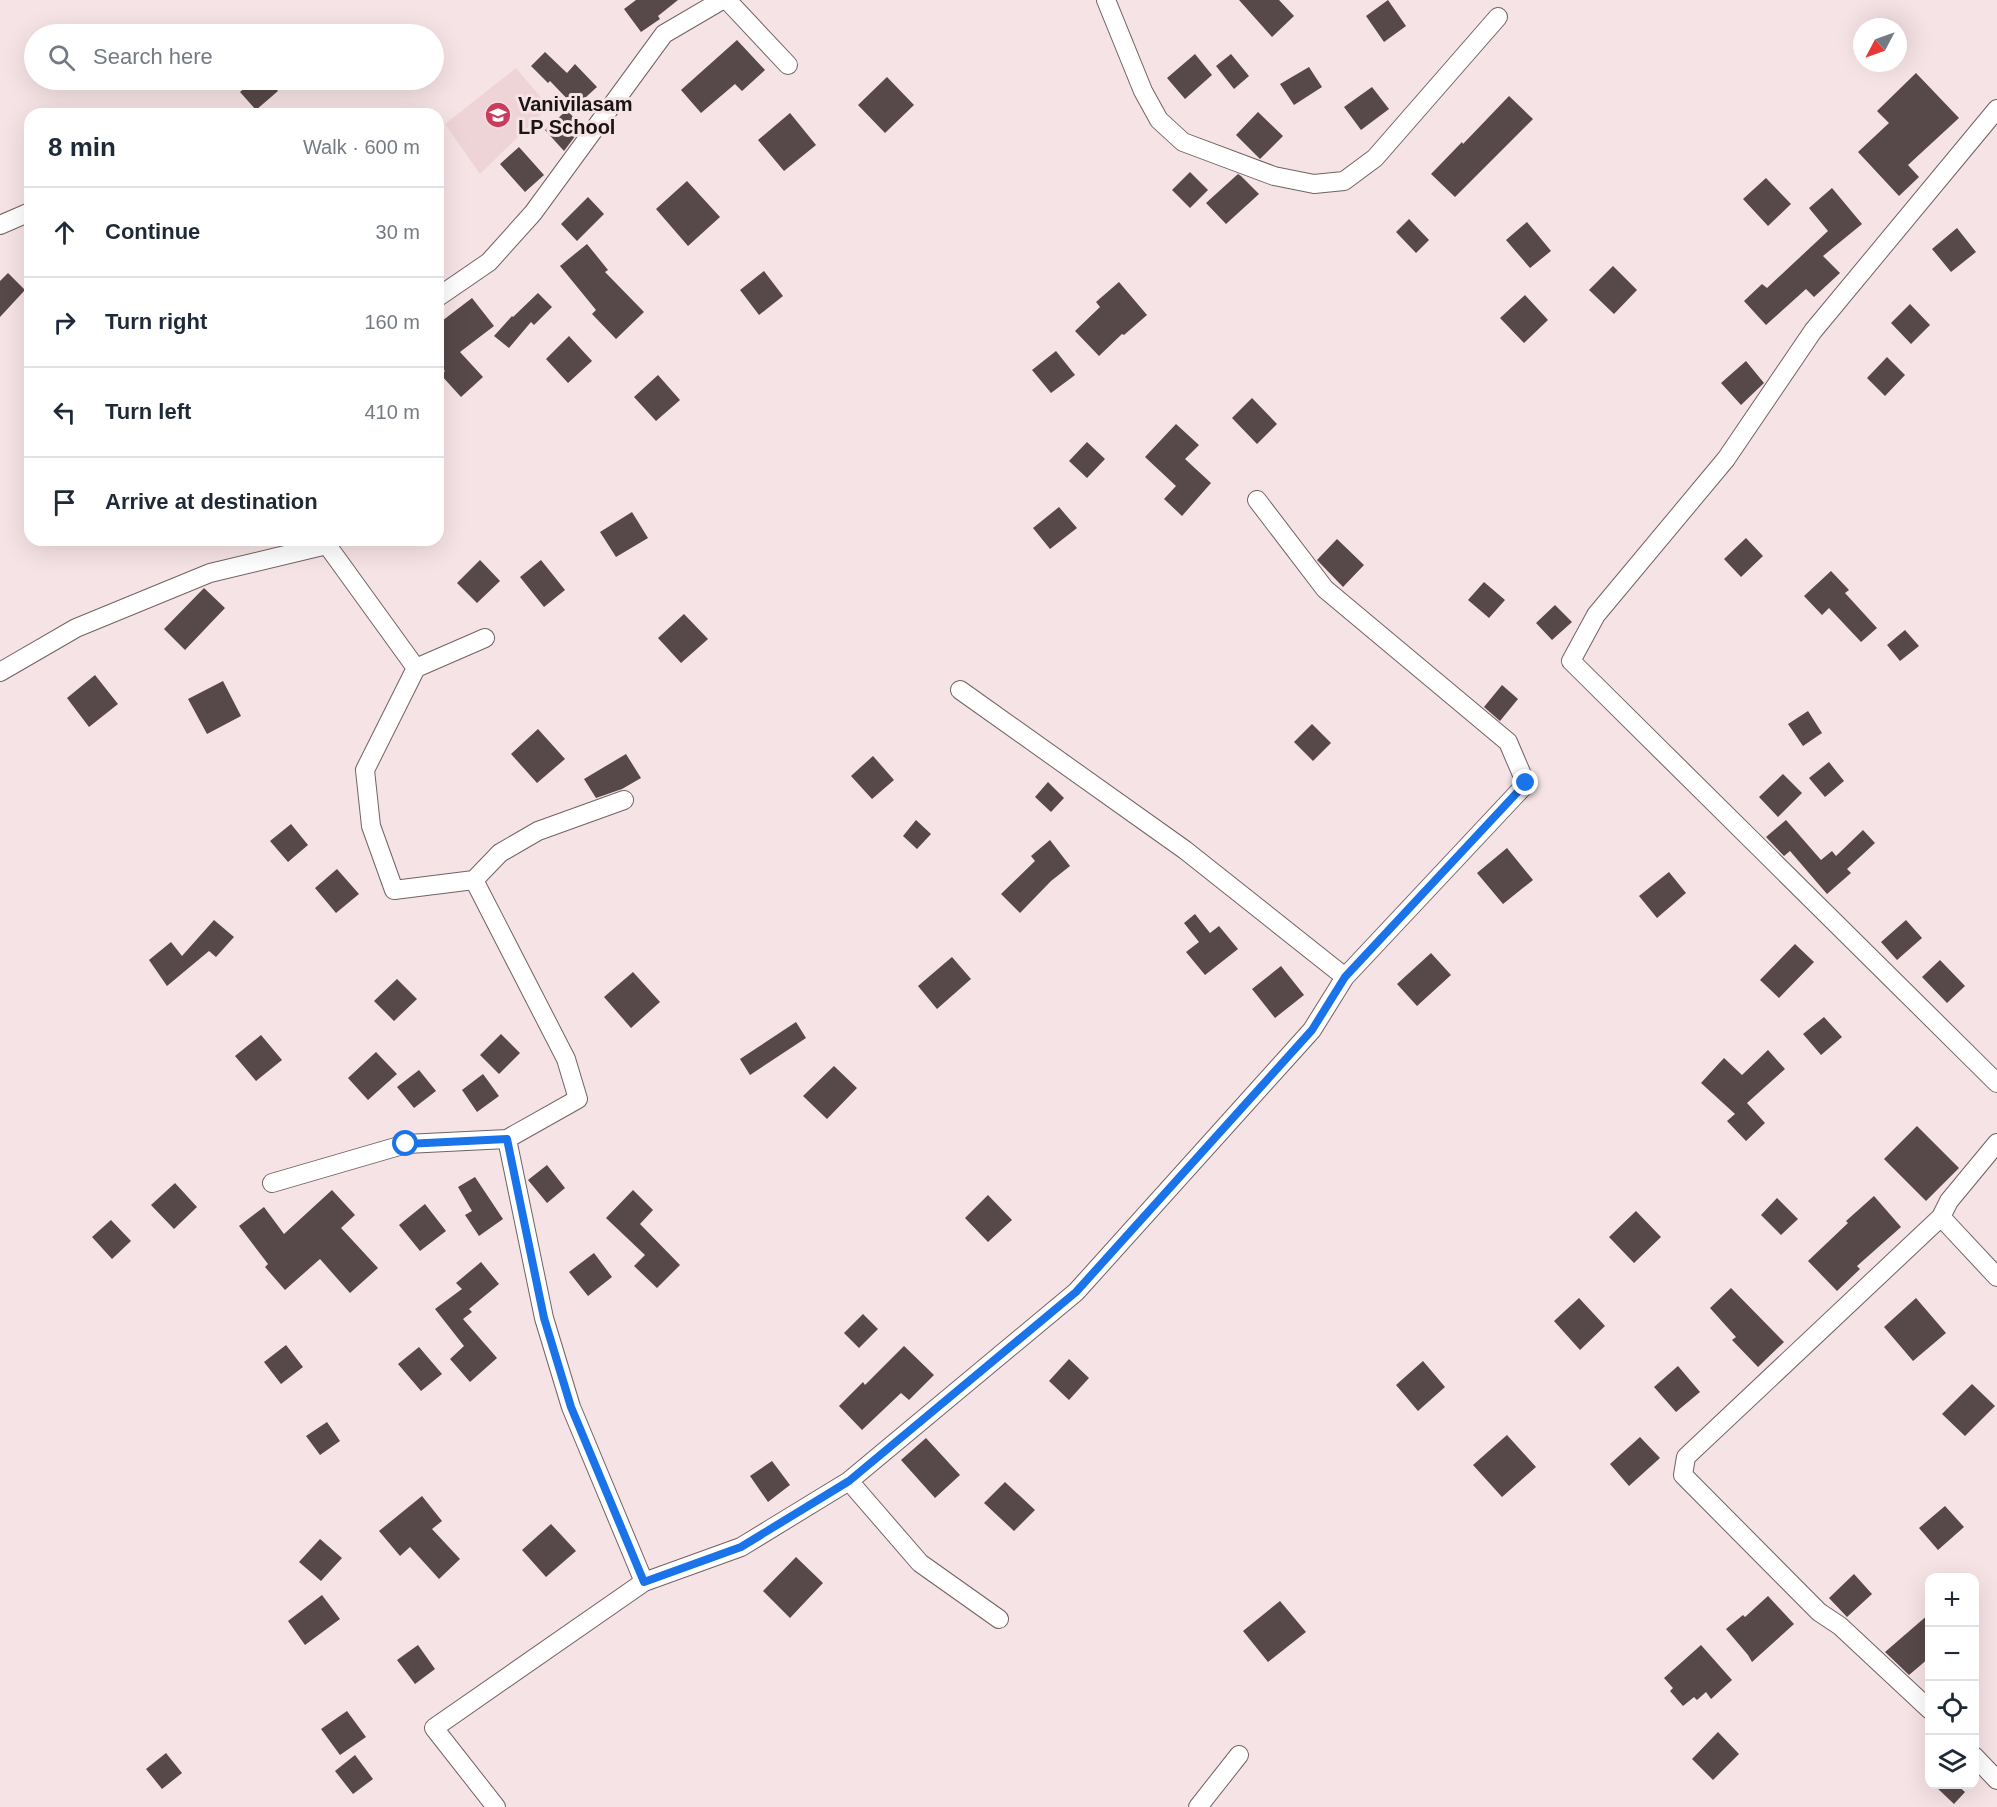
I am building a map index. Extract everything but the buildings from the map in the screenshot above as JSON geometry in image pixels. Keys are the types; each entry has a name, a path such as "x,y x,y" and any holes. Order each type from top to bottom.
{"street":[{"path":"444,293 489,262 533,213 664,34 722,0"},
{"path":"727,0 788,65"},
{"path":"1106,0 1143,91 1159,120 1183,142 1274,176 1314,184 1344,181 1375,158 1498,17"},
{"path":"1997,109 1813,331 1726,459 1596,615 1571,662 1997,1083"},
{"path":"0,225 24,215"},
{"path":"496,1807 434,1728 644,1582 741,1547 849,1481 1076,1292 1312,1030 1345,977 1526,783 1508,742 1325,589 1257,500"},
{"path":"0,672 76,628 210,573 314,546"},
{"path":"328,546 416,668"},
{"path":"485,638 416,668 365,770 371,826 394,890 474,880 500,853 538,831 624,800"},
{"path":"960,690 1185,850 1345,977"},
{"path":"272,1183 406,1144 507,1139 578,1099 566,1059 474,880"},
{"path":"507,1139 544,1318 571,1407 644,1582"},
{"path":"1925,1706 1840,1626 1819,1612 1683,1475 1686,1457 1941,1217 1949,1201 1997,1143"},
{"path":"1941,1217 1997,1277"},
{"path":"849,1481 920,1563 999,1619"},
{"path":"1198,1807 1239,1755"},
{"path":"1979,1761 1997,1780"}],"shaded area":[{"name":"Vanivilasam LP School","path":"516,68 549,107 480,174 445,124"}],"place":[{"name":"Vanivilasam LP School","path":"498,115"}],"route":[{"path":"406,1144 507,1139 544,1318 571,1407 644,1582 741,1547 849,1481 1076,1292 1312,1030 1345,977 1526,783"}]}
